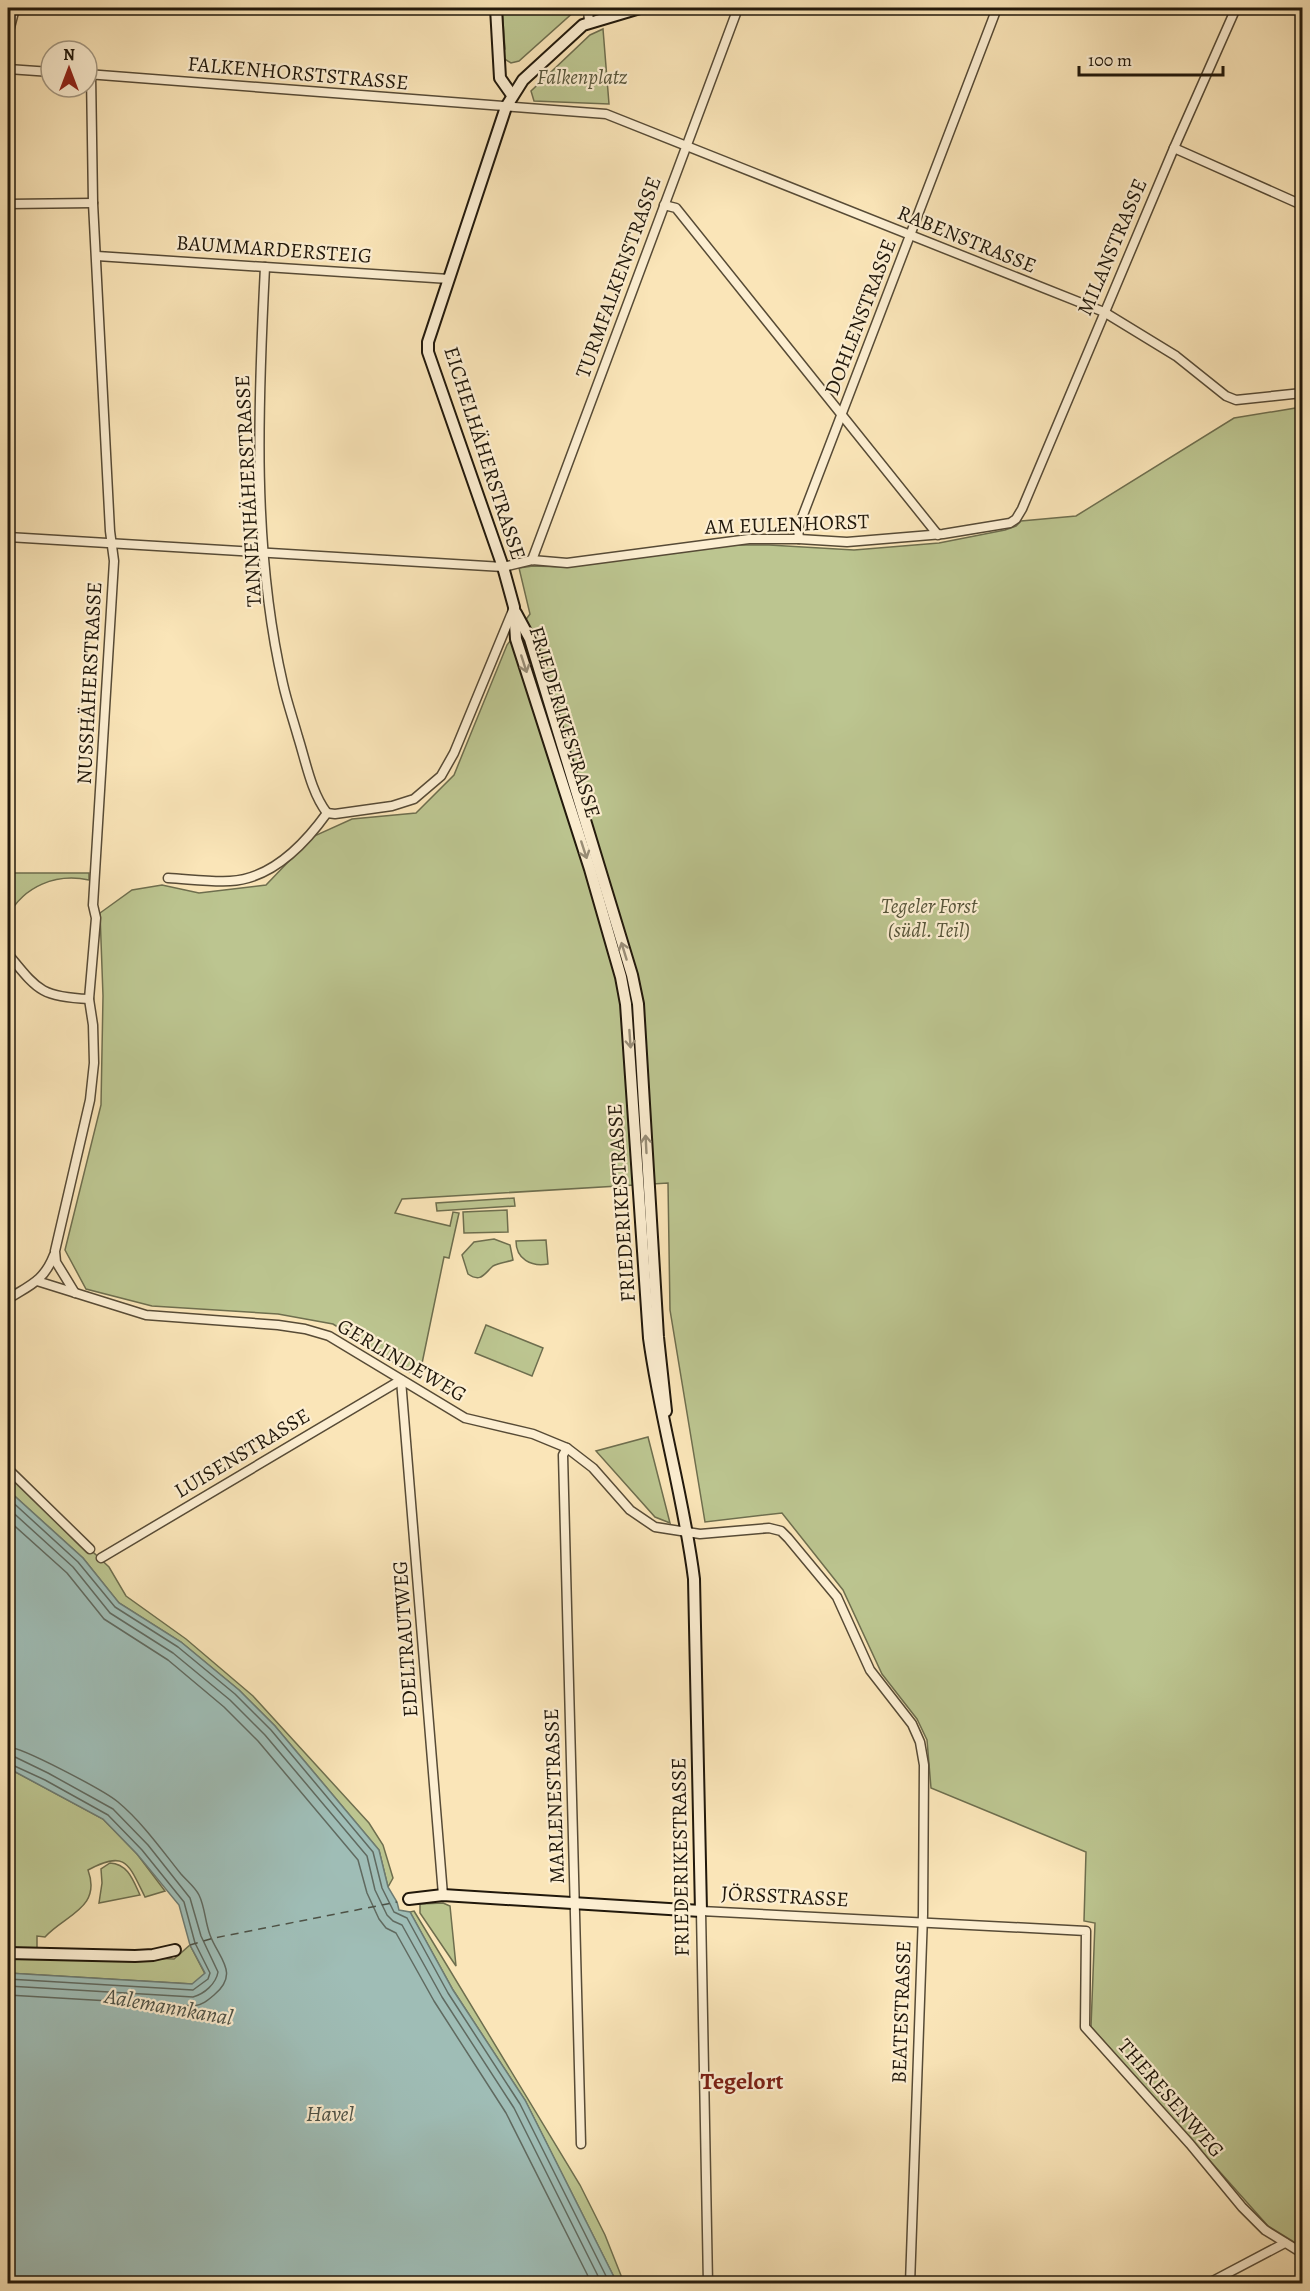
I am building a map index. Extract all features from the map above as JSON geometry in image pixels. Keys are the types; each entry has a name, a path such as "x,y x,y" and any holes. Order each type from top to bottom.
{"street":[{"path":"8,35 15,8"},
{"path":"496,8 500,78 512,95"},
{"path":"588,8 589,22 639,8"},
{"name":"TURMFALKENSTRASSE","path":"532,560 738,8"},
{"name":"DOHLENSTRASSE","path":"799,539 798,528 997,8"},
{"name":"MILANSTRASSE","path":"1025,501 1174,148 1236,8"},
{"name":"EICHELHÄHERSTRASSE","path":"514,607 503,567 429,352 428,342 506,107 512,95 541,62 589,22"},
{"path":"8,69 39,71"},
{"name":"FALKENHORSTSTRASSE","path":"99,75 506,107"},
{"name":"NUSSHÄHERSTRASSE","path":"37,1281 48,1270 55,1251 90,1100 94,1035 89,999 96,918 93,905 114,561 93,204 90,99"},
{"name":"RABENSTRASSE","path":"506,107 606,114 1104,312 1176,356 1226,396 1236,400 1302,393"},
{"path":"1174,148 1302,205"},
{"path":"8,204 93,204"},
{"path":"664,205 676,208 938,535"},
{"name":"BAUMMARDERSTEIG","path":"97,256 449,279"},
{"name":"TANNENHÄHERSTRASSE","path":"265,267 259,413 264,553 283,684 307,767 321,805 327,813"},
{"name":"AM EULENHORST","path":"8,537 503,567 532,560 567,562 749,539 847,542 938,535 1003,526 1016,519 1025,501"},
{"path":"168,878 229,881 262,873 287,857 308,838 327,813 392,806 414,799 441,776 455,749 514,607"},
{"name":"FRIEDERIKESTRASSE","path":"514,607 530,639 632,975 638,1004 658,1337 665,1391 667,1432 688,1532 694,1580 708,2283"},
{"path":"8,954 33,985 46,994 72,999 89,999"},
{"path":"55,1251 56,1262 76,1293"},
{"path":"8,1299 37,1281"},
{"name":"GERLINDEWEG","path":"37,1281 146,1315 305,1329 340,1340 465,1418 533,1434 567,1448 593,1468 638,1516 655,1527 700,1534 769,1528 782,1531 837,1597 870,1670 912,1724 920,1742"},
{"name":"LUISENSTRASSE","path":"101,1558 401,1380"},
{"name":"EDELTRAUTWEG","path":"401,1380 443,1896"},
{"name":"MARLENESTRASSE","path":"567,1448 563,1455 581,2144"},
{"path":"8,1469 90,1549"},
{"name":"BEATESTRASSE","path":"910,2283 925,1786 920,1742"},
{"name":"JÖRSSTRASSE","path":"409,1899 443,1896 922,1924 1086,1931"},
{"name":"THERESENWEG","path":"1086,1931 1085,2027 1190,2144 1242,2207 1265,2230 1302,2253"},
{"path":"8,1953 135,1956 175,1950"},
{"path":"1207,2283 1285,2243"}],"green space":[{"name":"Falkenplatz","path":"502,8 584,8 575,11 519,61 511,63 503,58 505,49"},
{"name":"Falkenplatz","path":"603,29 609,104 534,101 531,91 590,35"},
{"name":"Tegeler Forst (südl. Teil)","path":"1302,407 1302,2247 1268,2226 1091,2027 1095,1923 1084,1921 1086,1852 931,1788 927,1740 917,1719 882,1674 843,1590 782,1513 705,1522 670,1310 668,1183 402,1199 395,1213 450,1226 453,1212 459,1213 449,1258 444,1257 419,1378 333,1324 278,1314 152,1306 86,1289 65,1250 101,1105 103,996 100,913 132,890 162,885 199,893 266,885 312,837 352,819 416,813 454,775 507,645 530,614 519,568 567,567 716,545 769,545 854,550 939,543 1005,530 1016,526 1021,521 1076,516 1234,418"},
{"path":"8,873 89,873 89,880 65,878 42,884 23,897 8,916"},
{"path":"514,1198 515,1206 437,1211 436,1203"},
{"path":"507,1210 508,1232 464,1233 463,1212"},
{"path":"494,1239 510,1245 513,1260 493,1266 479,1278 472,1277 468,1274 462,1255 474,1242"},
{"path":"546,1240 548,1264 542,1265 530,1263 522,1257 516,1241"},
{"path":"486,1325 543,1348 532,1376 475,1353"},
{"path":"648,1437 670,1523 655,1517 596,1451"},
{"path":"8,1473 109,1567 126,1596 186,1639 253,1696 369,1823 383,1845 393,1878 388,1887 379,1850 275,1726 239,1690 181,1642 119,1603 83,1558 8,1490"},
{"path":"8,1768 103,1819 137,1854 165,1891 145,1897 130,1868 124,1863 111,1861 101,1864 88,1870 91,1883 86,1902 45,1937 37,1936 37,1950 8,1949"},
{"path":"110,1863 126,1870 140,1895 99,1903 102,1883 101,1869"},
{"path":"443,1903 450,1906 456,1966 420,1913 420,1904"},
{"path":"414,1911 580,2185 605,2235 624,2283 617,2283 525,2100 453,1990 410,1912"},
{"path":"190,1945 205,1974 193,1984 8,1973 8,1953 174,1959"},
{"path":"718,2280 901,2282 718,2284"}],"water":[{"name":"Havel","path":"8,1490 83,1558 119,1603 181,1642 239,1690 275,1726 379,1850 388,1887 399,1910 410,1912 453,1990 525,2100 617,2283 8,2283 8,1973 192,1984 205,1973 190,1945 179,1905 137,1854 103,1819 8,1768"}],"ferry route":[{"path":"190,1945 214,1938 397,1902"}],"district":[{"name":"Tegelort","path":"742,2081"}],"water label":[{"name":"Aalemannkanal","path":"169,2006"}]}
